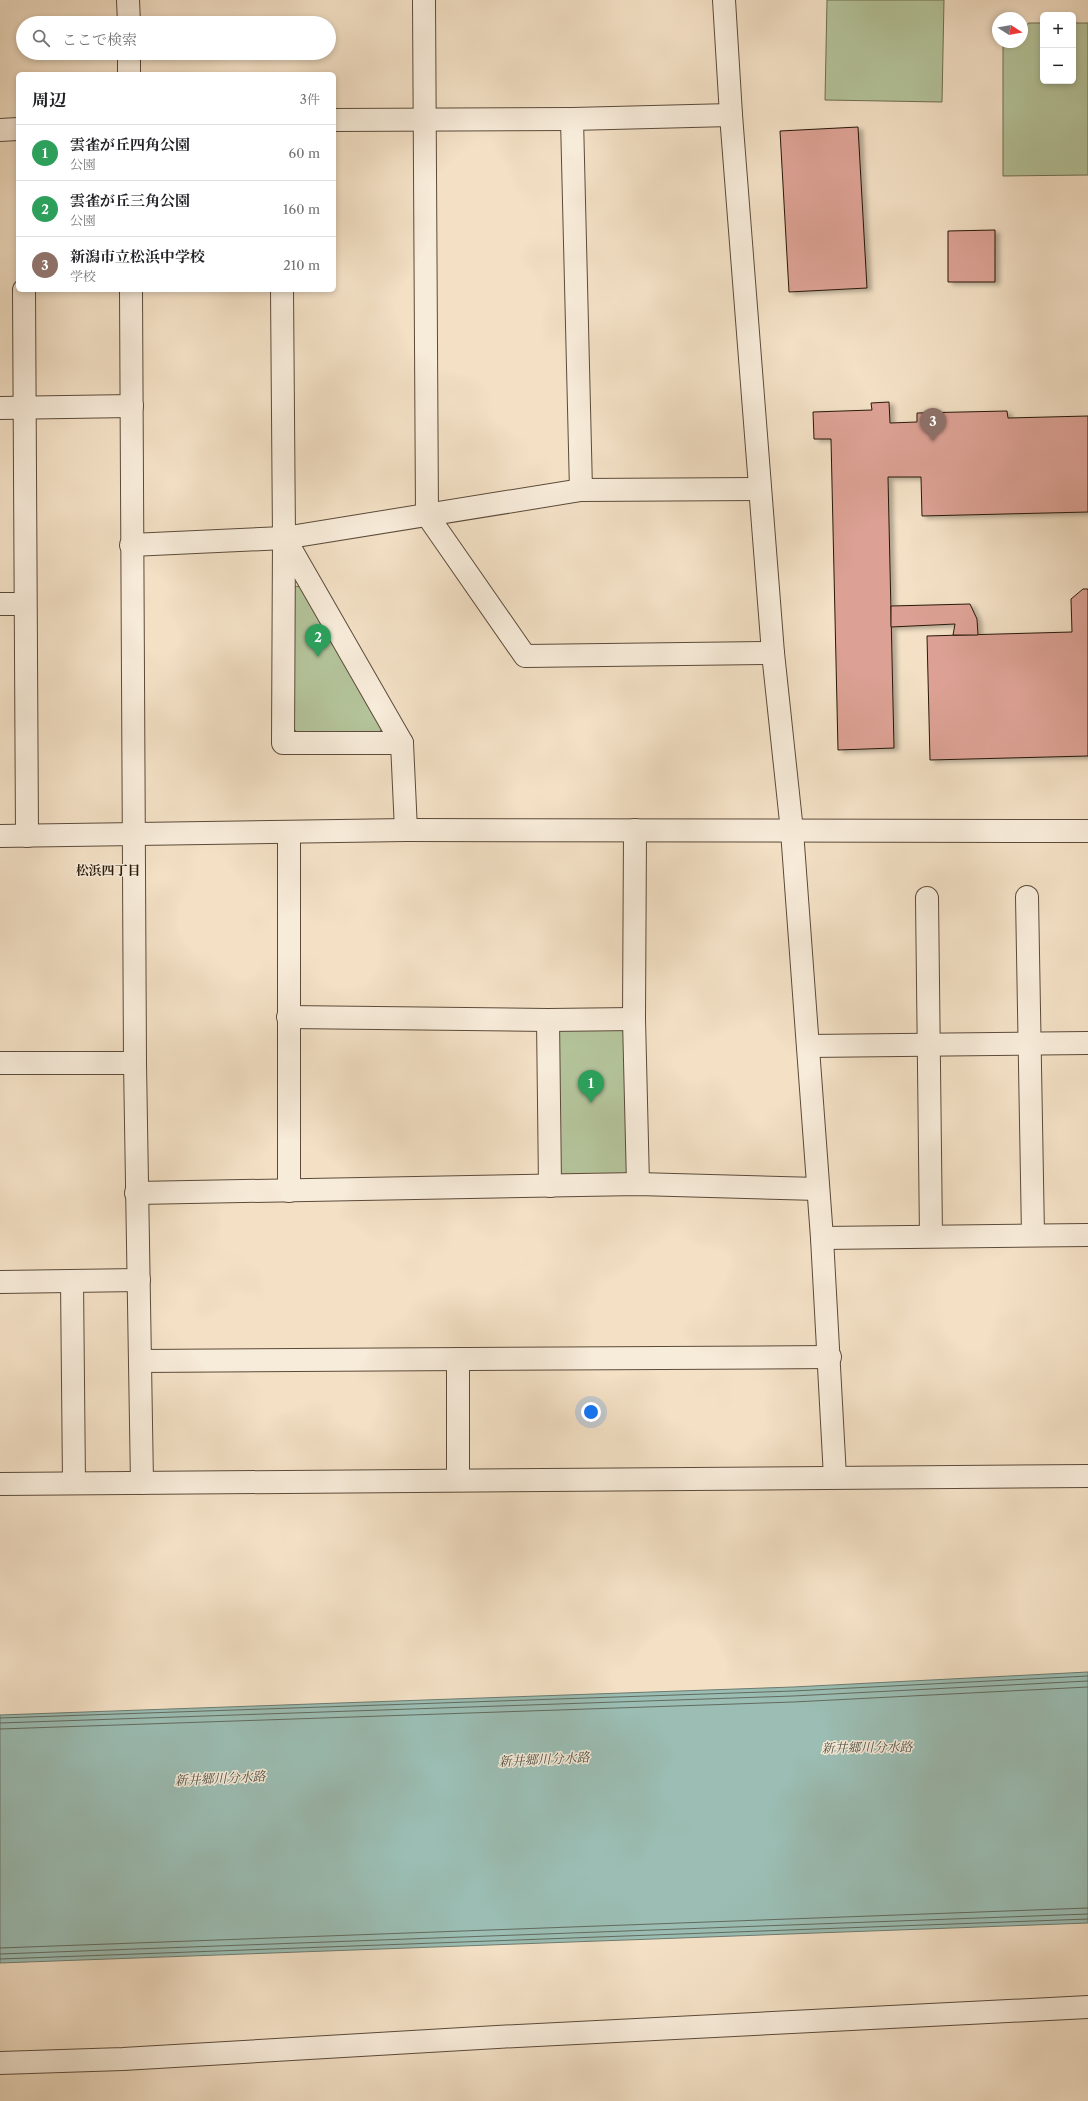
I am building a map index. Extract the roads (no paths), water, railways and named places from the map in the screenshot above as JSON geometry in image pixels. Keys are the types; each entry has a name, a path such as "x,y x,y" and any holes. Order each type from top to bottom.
{"street":[{"path":"128,0 128,16"},
{"path":"424,0 427,515 525,656 773,653"},
{"path":"724,0 731,115 773,653 792,831 830,1357 835,1477"},
{"path":"129,60 129,72"},
{"path":"336,120 572,119 731,115"},
{"path":"572,119 581,490"},
{"path":"0,130 16,129"},
{"path":"24,292 27,836"},
{"path":"131,292 131,545 135,833 136,1193 142,1483"},
{"path":"282,292 284,538 283,743 402,743"},
{"path":"0,408 132,406"},
{"path":"131,545 284,538 581,490 760,489"},
{"path":"284,538 402,743 406,830"},
{"path":"0,604 25,604"},
{"path":"0,836 406,830 1088,831"},
{"path":"635,830 634,1019 638,1184"},
{"path":"289,832 289,1191"},
{"path":"1027,897 1033,1235"},
{"path":"927,898 930,1044 931,1236"},
{"path":"288,1018 548,1020 634,1019"},
{"path":"548,1020 550,1186"},
{"path":"808,1046 1088,1043"},
{"path":"0,1063 135,1063"},
{"path":"136,1193 638,1184 818,1189"},
{"path":"822,1238 1088,1235"},
{"path":"0,1282 139,1280"},
{"path":"72,1281 74,1484"},
{"path":"140,1361 830,1357"},
{"path":"458,1359 458,1480"},
{"path":"0,1484 1088,1476"},
{"path":"0,2063 123,2059 567,2033 1088,2007"}],"water":[{"name":"新井郷川分水路","path":"1088,1672 1088,1923 0,1963 0,1715 793,1687"}],"place":[{"name":"新潟市立松浜中学校","path":"933,441"},
{"name":"雲雀が丘三角公園","path":"318,657"},
{"name":"雲雀が丘四角公園","path":"591,1103"}],"district":[{"name":"松浜四丁目","path":"108,870"}]}
